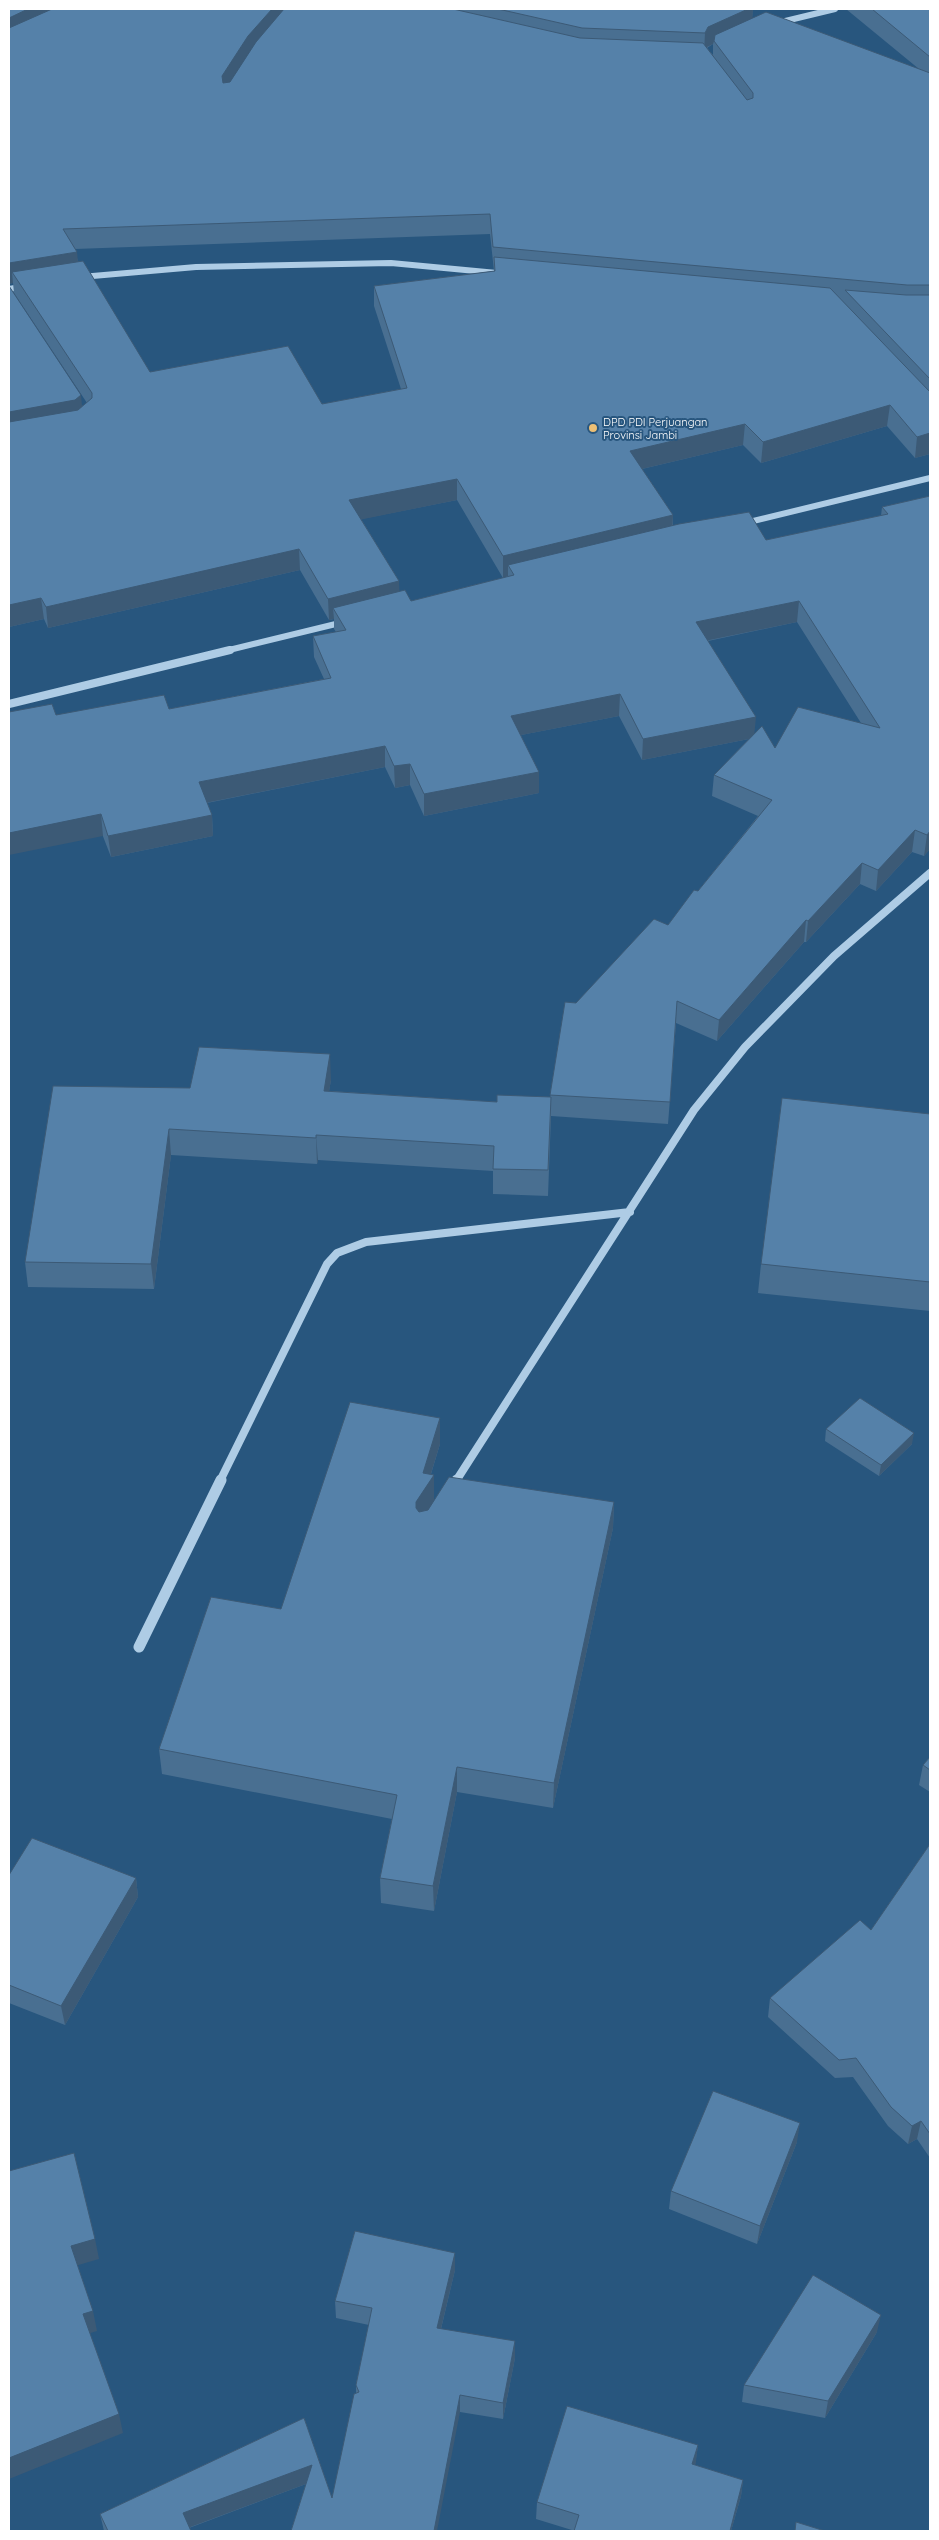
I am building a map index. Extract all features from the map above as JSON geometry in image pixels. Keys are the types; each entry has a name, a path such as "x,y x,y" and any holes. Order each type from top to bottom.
{"street":[{"path":"771,24 835,9"},
{"path":"71,278 196,267 391,263 508,274"},
{"path":"9,289 35,284"},
{"path":"736,525 930,478"},
{"path":"9,704 348,620"},
{"path":"445,1499 694,1110 745,1047 834,956 930,873"},
{"path":"139,1646 327,1264 337,1253 366,1242 630,1212"}],"building":[{"path":"9,9 28,9 9,18"},
{"path":"52,9 272,9 248,36 222,76 223,83 230,82 256,42 284,9 453,9 580,38 703,43 747,100 753,98 753,93 714,41 715,35 766,12 930,73 930,285 907,285 493,247 490,214 63,229 77,252 9,263 9,28"},
{"path":"498,9 748,9 708,27 705,33 582,28"},
{"path":"872,9 930,9 930,57"},
{"path":"494,257 830,288 930,392 930,433 917,437 890,405 763,442 745,424 630,451 673,515 503,556 457,479 349,500 399,581 328,599 299,549 46,607 41,598 9,605 9,422 78,410 92,398 92,393 12,272 83,261 150,372 288,346 322,404 407,388 374,286 495,271"},
{"path":"9,286 81,395 75,400 9,412"},
{"path":"845,290 930,295 930,379"},
{"path":"930,496 930,831 927,835 915,830 878,870 862,863 808,921 806,920 719,1020 677,1001 670,1102 550,1095 565,1002 576,1003 654,919 668,925 694,890 698,891 772,800 714,775 762,726 775,748 798,707 880,728 799,601 696,622 756,717 643,739 620,694 511,716 539,772 424,794 410,764 394,766 385,746 199,782 212,815 108,836 101,814 9,833 9,712 52,704 56,715 164,695 169,709 331,678 313,636 346,630 333,608 405,590 411,601 514,575 508,565 679,524 749,512 766,540 888,514 882,507"},
{"path":"199,1047 330,1054 324,1091 497,1102 497,1095 551,1097 548,1170 493,1169 494,1146 316,1135 316,1138 169,1129 151,1264 25,1262 53,1086 190,1088"},
{"path":"782,1098 930,1114 930,1282 761,1264"},
{"path":"860,1398 914,1433 881,1465 826,1429"},
{"path":"350,1402 440,1418 423,1473 434,1475 416,1502 416,1508 419,1512 428,1510 449,1477 614,1502 554,1783 457,1767 433,1886 380,1878 397,1795 159,1749 211,1597 281,1609"},
{"path":"930,1757 930,1770 923,1765"},
{"path":"32,1838 136,1878 61,2006 9,1985 9,1875"},
{"path":"930,1844 930,2134 921,2121 912,2126 891,2107 856,2058 839,2060 770,1998 860,1920 871,1930"},
{"path":"713,2091 800,2123 760,2226 671,2191"},
{"path":"74,2153 95,2239 71,2246 93,2311 83,2314 119,2414 9,2458 9,2171"},
{"path":"355,2231 455,2253 437,2328 515,2341 503,2403 460,2395 434,2531 291,2531 312,2465 183,2513 191,2531 108,2531 100,2514 304,2418 332,2498 354,2394 359,2392 356,2385 372,2308 335,2301"},
{"path":"813,2275 881,2315 828,2401 744,2385"},
{"path":"567,2406 698,2445 692,2464 743,2480 730,2531 574,2531 579,2515 537,2502"},
{"path":"796,2522 825,2531 795,2531"}],"place":[{"name":"DPD PDI Perjuangan Provinsi Jambi","path":"593,428"}]}
